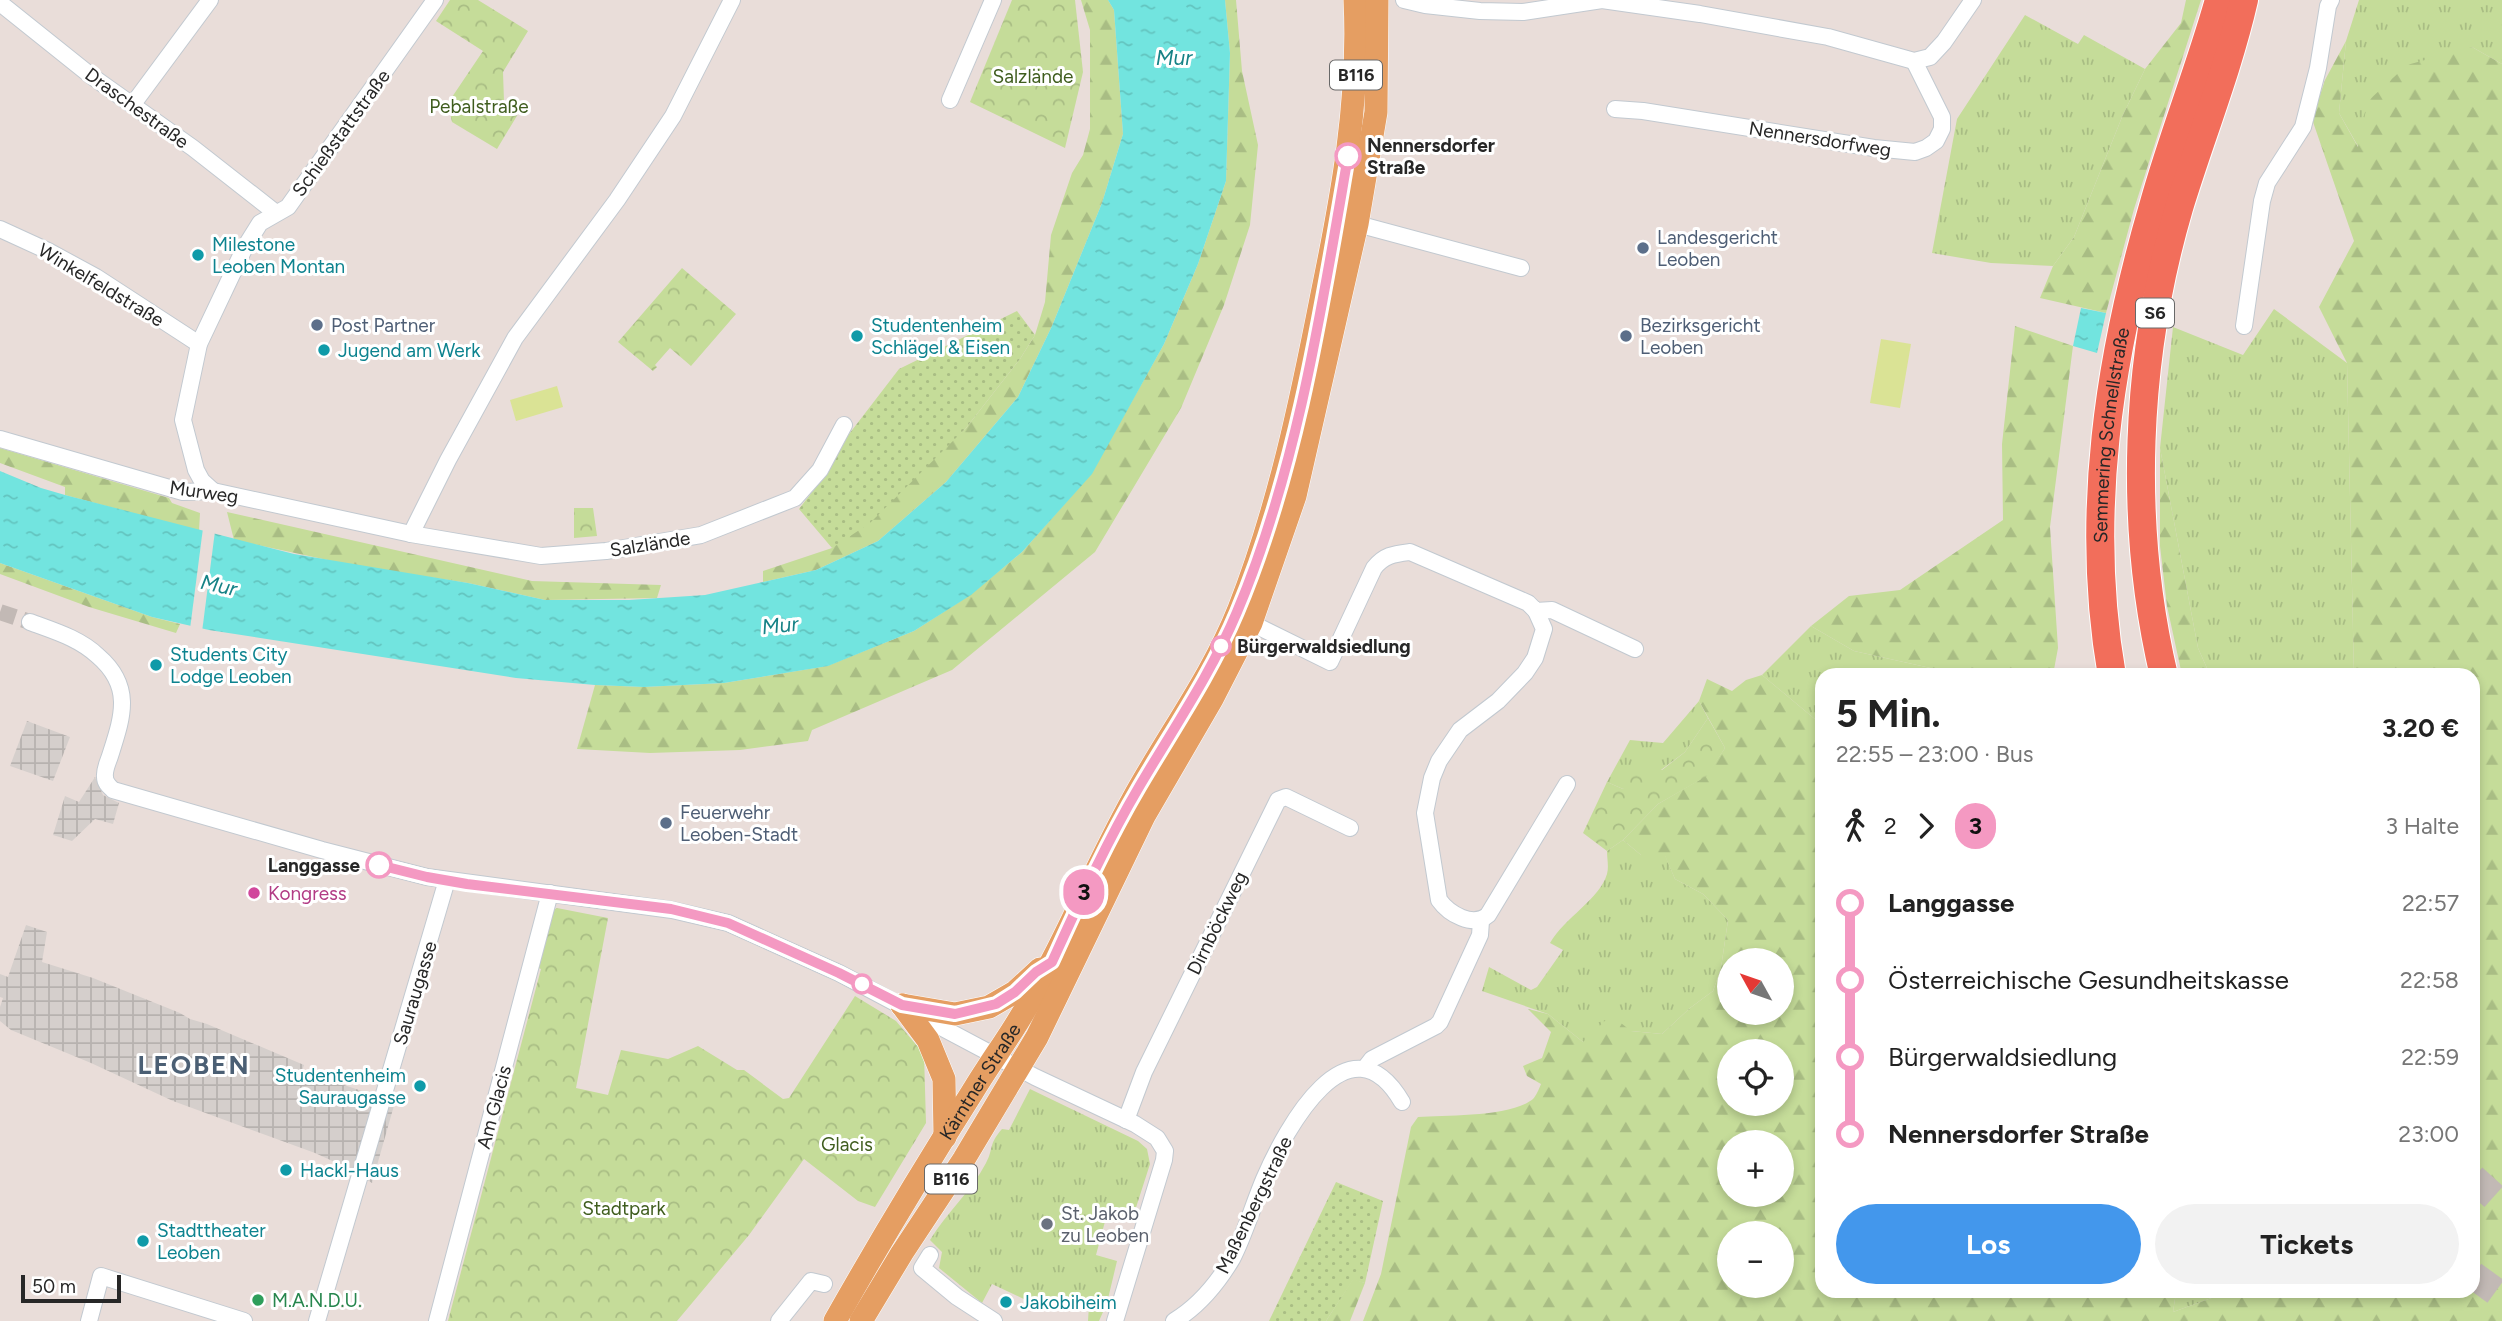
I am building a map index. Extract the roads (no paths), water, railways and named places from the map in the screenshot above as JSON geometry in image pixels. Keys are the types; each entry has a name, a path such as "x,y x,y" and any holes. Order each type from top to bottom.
{"highway":[{"name":"Semmering Schnellstraße","path":"2111,668 2100,561 2100,489 2110,386 2129,290 2219,0"},
{"name":"Semmering Schnellstraße","path":"2162,668 2155,636 2145,558 2141,483 2144,390 2158,296 2178,210 2244,0"}],"main road":[{"name":"Kärntner Straße","path":"861,1321 902,1252 964,1159 1037,1037 1144,816 1212,699 1251,623 1295,496 1347,221 1349,150 1356,88 1355,0"},
{"name":"Kärntner Straße","path":"835,1321 869,1260 1020,1019 1052,962 1120,822 1215,660 1251,576 1270,523 1376,112 1377,0"},
{"path":"902,1005 955,1014 989,1007 1015,992 1036,972 1052,962"},
{"path":"902,1005 929,1040 944,1079 944,1138"}],"street":[{"path":"133,104 210,0"},
{"name":"Schießstattstraße","path":"213,491 202,481 196,470 183,420 199,344 245,247 260,223 288,206 435,0"},
{"path":"411,534 515,338 617,200 673,116 732,0"},
{"path":"950,100 992,0"},
{"path":"1404,0 1466,10 1522,12 1602,0 1828,37 1914,61 1930,57 1944,42 1973,0"},
{"path":"2244,326 2262,201 2267,183 2303,127 2331,0"},
{"name":"Draschestraße","path":"0,3 90,75 133,104 276,213"},
{"name":"Nennersdorfweg","path":"1615,109 1915,152 1936,141 1942,129 1942,117 1914,61"},
{"path":"1347,221 1521,268"},
{"name":"Winkelfeldstraße","path":"0,229 96,277 199,344"},
{"name":"Salzlände","path":"411,534 541,556 606,551 701,536 795,498 820,470 844,425"},
{"name":"Murweg","path":"0,439 184,492 213,491 411,534"},
{"path":"1251,623 1330,662 1374,568 1381,559 1392,554 1410,552 1528,603 1536,611 1544,629 1535,658 1514,687 1460,730 1432,778 1426,808 1439,900 1446,908 1466,919 1481,921 1488,915 1567,784"},
{"path":"1536,611 1552,610 1635,649"},
{"path":"30,622 72,638 100,657 112,672 123,697 122,716 104,775 107,784 114,790 322,850 427,877 671,909 728,923 839,973 1157,1138 1165,1151 1115,1321"},
{"name":"Dirnböckweg","path":"1126,1120 1144,1072 1278,800 1286,797 1350,828"},
{"name":"Sauraugasse","path":"320,1320 447,880"},
{"name":"Am Glacis","path":"437,1321 550,893"},
{"name":"Maßenbergstraße","path":"1174,1321 1195,1308 1231,1260 1282,1142 1320,1089 1341,1072 1352,1068 1366,1069 1372,1059 1440,1022 1480,935 1481,921"},
{"path":"1366,1069 1388,1083 1402,1102"},
{"path":"930,1255 922,1268 957,1297 995,1321"},
{"path":"89,1321 101,1276 244,1321"},
{"path":"779,1321 811,1281 824,1283"}],"water":[{"name":"Mur","path":"1108,0 1225,0 1230,53 1226,181 1198,264 1164,344 1092,474 1022,552 971,595 914,631 828,666 724,683 644,687 595,685 516,678 209,630 152,617 0,563 0,471 65,495 294,554 468,583 545,600 629,600 705,595 816,570 878,541 946,482 1018,397 1052,326 1102,203 1123,134 1114,10"},
{"path":"2081,308 2106,313 2097,353 2073,346"}],"tunnel":[{"path":"0,612 30,622"},
{"path":"2480,1184 2502,1204"},
{"path":"2480,1280 2502,1296"}],"place":[{"name":"Nennersdorfer Straße","path":"1348,156"},
{"name":"Landesgericht Leoben","path":"1643,248"},
{"name":"Milestone Leoben Montan","path":"198,255"},
{"name":"Post Partner","path":"317,325"},
{"name":"Studentenheim Schlägel & Eisen","path":"857,336"},
{"name":"Bezirksgericht Leoben","path":"1626,336"},
{"name":"Jugend am Werk","path":"324,350"},
{"name":"Bürgerwaldsiedlung","path":"1221,646"},
{"name":"Students City Lodge Leoben","path":"156,665"},
{"name":"Feuerwehr Leoben-Stadt","path":"666,823"},
{"name":"Langgasse","path":"379,865"},
{"name":"Kongress","path":"254,893"},
{"name":"Studentenheim Sauraugasse","path":"420,1086"},
{"name":"Hackl-Haus","path":"286,1170"},
{"name":"St. Jakob zu Leoben","path":"1047,1224"},
{"name":"Stadttheater Leoben","path":"143,1241"},
{"name":"M.A.N.D.U.","path":"258,1300"},
{"name":"Jakobiheim","path":"1006,1302"}],"district":[{"name":"LEOBEN","path":"194,1065"}],"park label":[{"name":"Pebalstraße","path":"479,106"},
{"name":"Glacis","path":"847,1144"},
{"name":"Stadtpark","path":"624,1208"}]}
